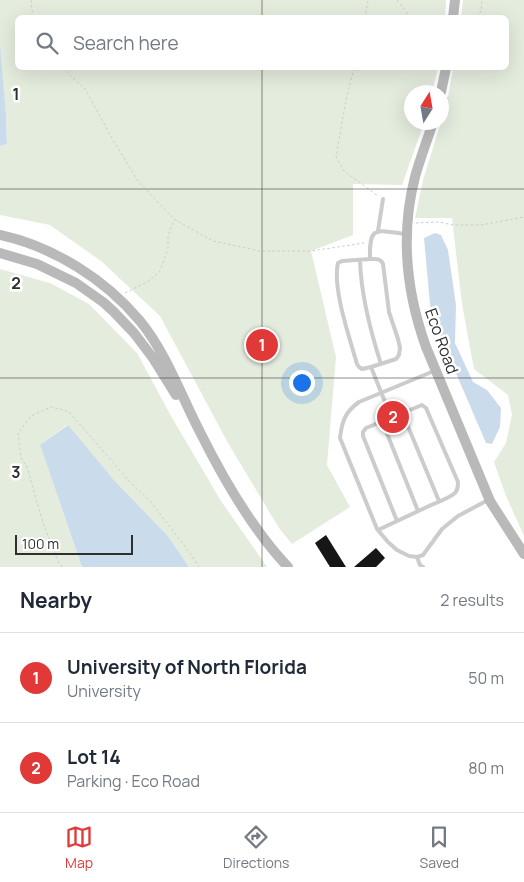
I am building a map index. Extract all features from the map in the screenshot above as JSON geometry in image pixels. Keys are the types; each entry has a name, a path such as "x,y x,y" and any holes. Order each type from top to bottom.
{"street":[{"path":"453,15 455,0"},
{"path":"442,85 446,70"},
{"name":"Eco Road","path":"430,130 415,178 407,229 407,262 417,322 490,500 502,522 524,554"},
{"path":"0,235 39,247 64,259 99,281 140,322 167,362 218,468 269,545 288,567"},
{"path":"0,253 36,264 76,283 113,311 134,333 153,358 200,434"}],"lane":[{"path":"378,230 382,199"},
{"path":"370,259 370,242 374,232 378,230 407,229"},
{"path":"378,259 383,264 389,312 400,348 396,359 364,369 359,367 345,323 337,270 338,263 342,261 360,260 378,259"},
{"path":"360,260 362,294 380,364"},
{"path":"371,367 391,417"},
{"path":"436,370 359,402 351,408 342,424 340,438 378,530 397,550 409,556 417,557 423,555 442,529 458,516 490,500"},
{"path":"378,530 397,521 439,501 456,491 458,482 426,408 420,405 363,430 397,521"},
{"path":"402,412 439,501"},
{"path":"382,421 418,511"},
{"path":"417,557 423,567"}],"path":[{"path":"31,0 32,15"},
{"path":"366,15 368,0"},
{"path":"397,0 409,15"},
{"path":"479,15 482,0"},
{"path":"64,70 84,89 138,181 174,219 213,241 260,250 311,251 370,242"},
{"path":"354,70 336,157 344,170 382,199"},
{"path":"407,229 439,222 453,225 481,225 524,217"},
{"path":"118,298 133,288 149,281 160,271 168,248 168,236 174,219"},
{"path":"62,567 44,526 28,468 21,458 18,433 31,416 50,407 70,413 130,482 150,501 199,567"}],"shaded area":[{"path":"0,0 446,0 445,15 15,15 15,70 438,70 434,85 404,85 404,130 422,130 402,185 353,184 353,235 311,251 336,357 327,465 350,507 292,544 279,528 228,443 160,316 101,261 50,225 0,215 0,146 7,144 0,53"},
{"path":"463,0 524,0 524,536 506,496 494,462 506,443 512,415 508,395 474,369 462,304 452,218 415,218 423,180 439,130 449,130 449,91 453,70 509,70 509,15 461,15"},
{"path":"0,269 50,283 89,304 137,353 171,416 221,501 267,567 189,567 168,536 114,480 67,425 40,445 82,567 0,567"}],"water":[{"path":"0,46 7,144 0,146"},
{"path":"435,233 441,235 448,250 456,305 455,343 473,382 487,390 501,408 500,427 492,444 486,443 431,315 424,238"},
{"path":"68,425 114,480 168,536 189,567 82,567 40,445"}],"building":[{"path":"326,535 346,567 330,567 315,543"},
{"path":"376,548 385,558 376,567 354,567"}],"place":[{"name":"University of North Florida","path":"262,345"},
{"name":"Lot 14","path":"393,417"}]}
